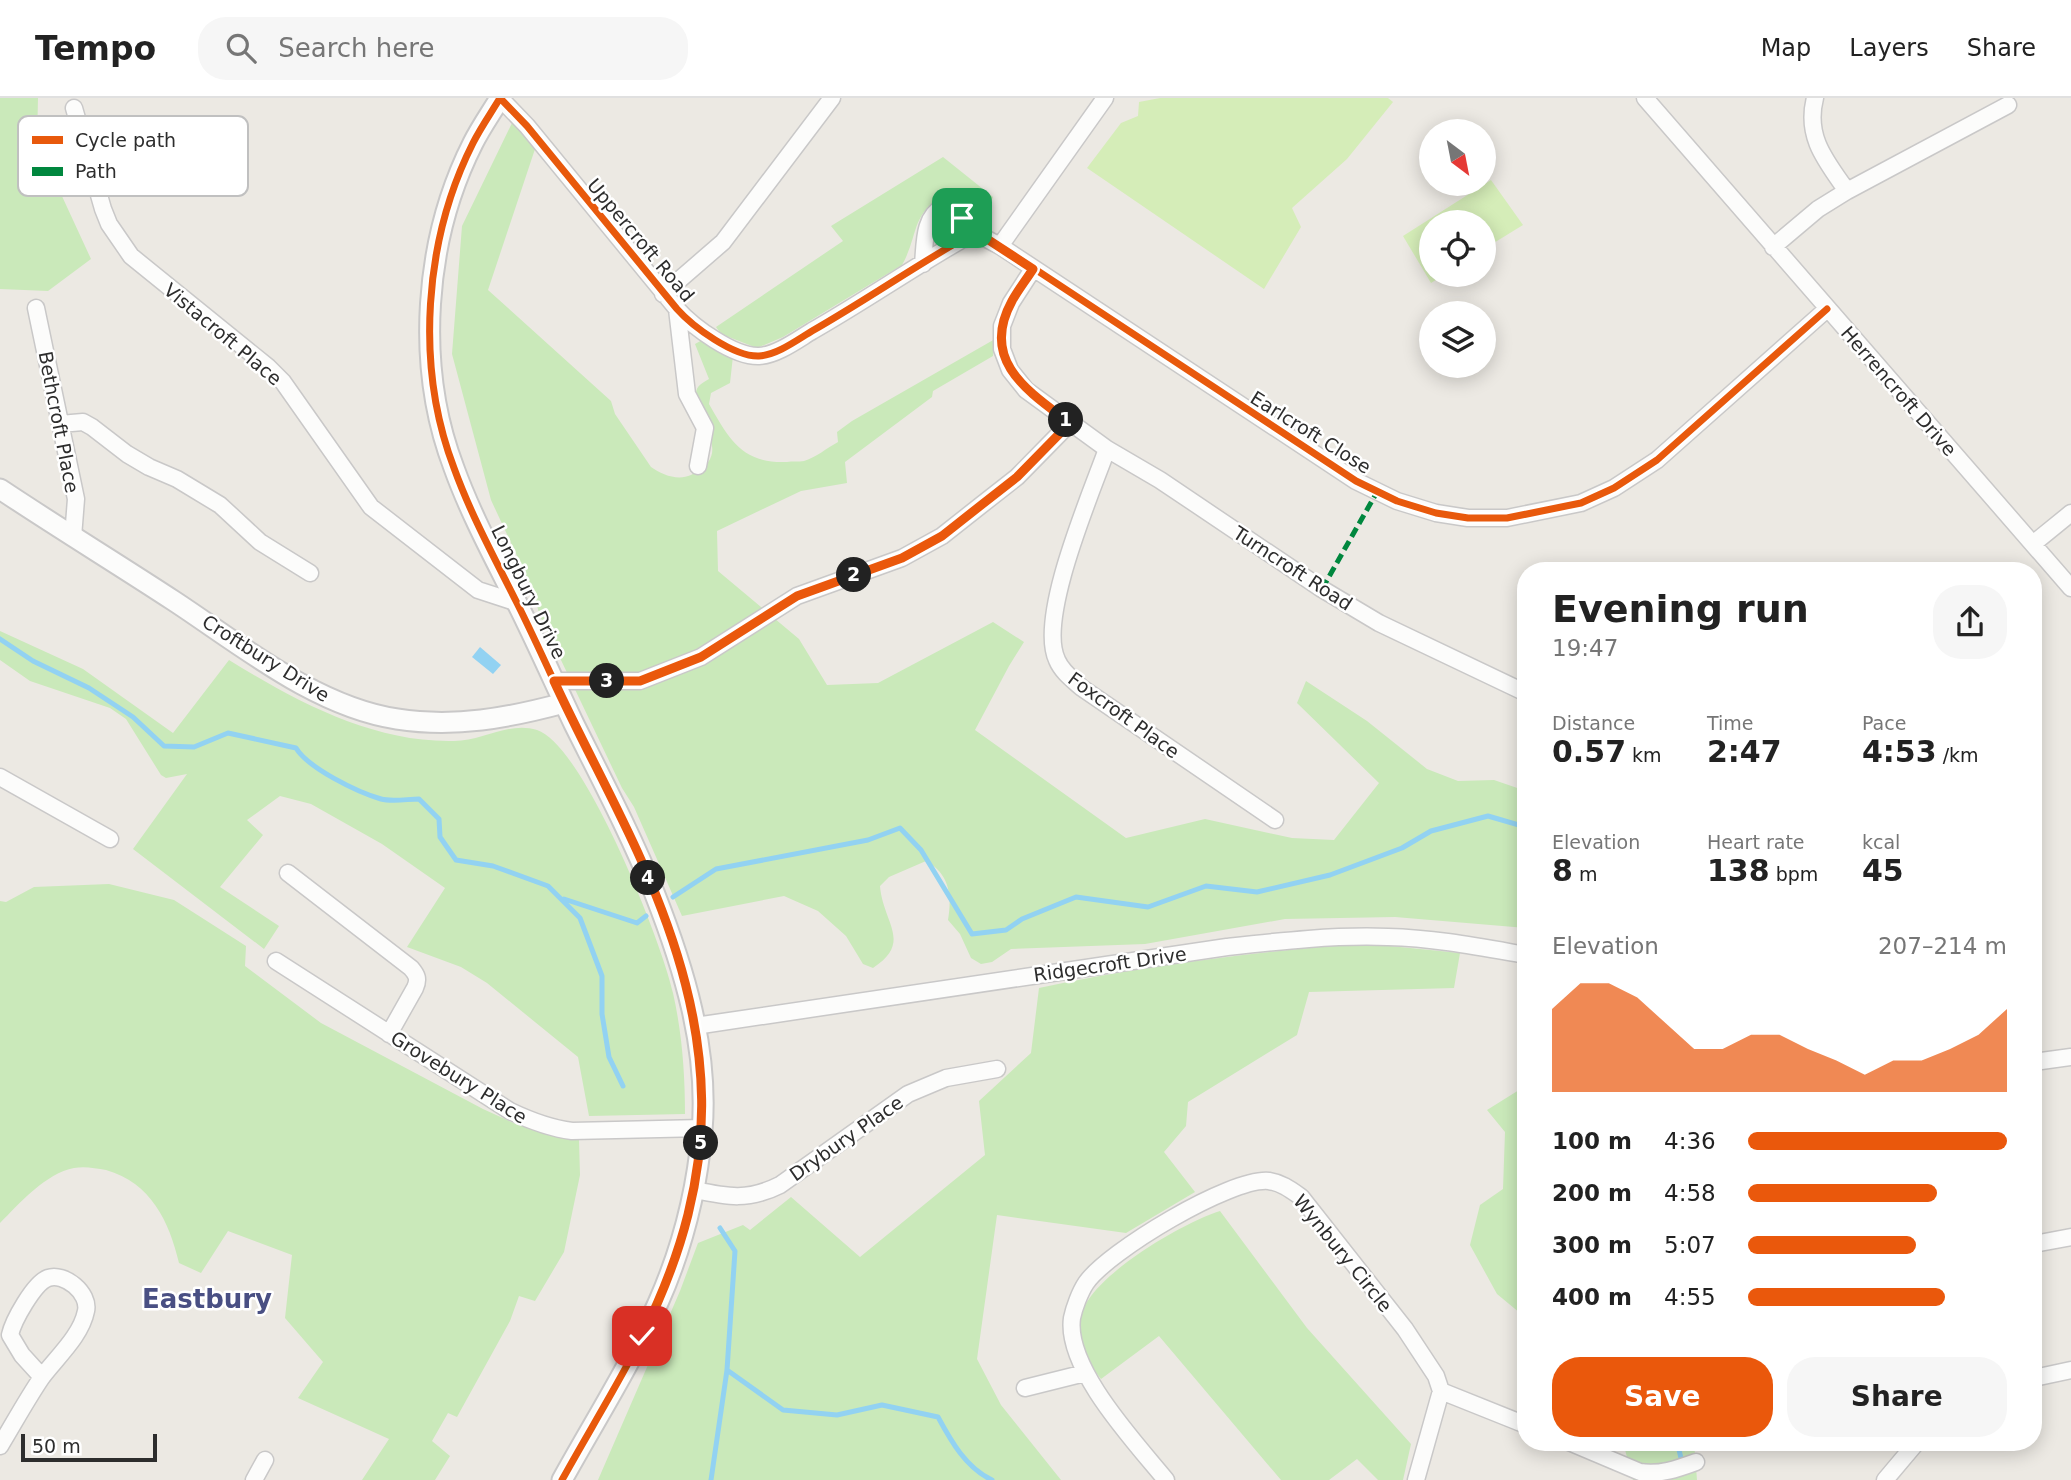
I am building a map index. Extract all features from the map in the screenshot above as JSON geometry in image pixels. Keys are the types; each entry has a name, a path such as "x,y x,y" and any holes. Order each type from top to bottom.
{"street":[{"name":"Uppercroft Road","path":"500,98 527,126 677,309 705,333 750,356 763,356 783,348 923,264"},
{"name":"Longbury Drive","path":"500,98 473,143 454,190 433,268 430,321 432,377 439,418 453,467 642,862 678,960 700,1051 703,1128 695,1190 659,1302 562,1480"},
{"name":"Uppercroft Road","path":"663,294 723,242 832,98"},
{"path":"1000,246 1105,98"},
{"name":"Herrencroft Drive","path":"1645,98 2071,588"},
{"path":"1815,98 1812,127 1817,146 1847,191"},
{"path":"1773,247 1818,209 1847,191 2008,105"},
{"name":"Vistacroft Place","path":"74,107 77,116"},
{"name":"Vistacroft Place","path":"99,196 109,224 131,256 268,366 294,397 371,507 478,590 517,603"},
{"name":"Earlcroft Close","path":"923,264 929,222 936,210 943,207 951,209 984,237 1356,481 1397,501 1436,513 1468,518 1507,518 1552,510 1581,503 1614,488 1657,460 1827,309"},
{"path":"923,264 963,239 984,237"},
{"path":"554,681 640,681 701,657 797,596 902,558 942,536 1017,477 1070,423 1026,390 1010,370 1002,349 1002,326 1011,303 1033,269"},
{"name":"Bethcroft Place","path":"36,308 76,499 73,537"},
{"path":"677,309 687,394 705,428 698,466"},
{"path":"61,424 83,422 92,427 127,454 210,498 260,542 310,573"},
{"name":"Turncroft Road","path":"1070,423 1322,589 1379,623 1517,689"},
{"name":"Foxcroft Place","path":"1107,449 1072,546 1052,618 1052,643 1056,660 1064,672 1082,688 1275,820"},
{"name":"Croftbury Drive","path":"0,489 285,674 346,707 394,719 474,722 515,716 564,703"},
{"path":"2034,543 2071,513"},
{"path":"0,777 110,839"},
{"path":"288,873 411,968 416,975 418,981 415,988 389,1034"},
{"name":"Ridgecroft Drive","path":"695,1026 1227,947 1314,937 1389,937 1456,943 1517,953"},
{"name":"Grovebury Place","path":"276,961 510,1111 551,1129 572,1131 703,1128"},
{"path":"2042,1061 2071,1057"},
{"name":"Drybury Place","path":"695,1190 728,1197 764,1193 780,1185 908,1094 946,1078 997,1069"},
{"name":"Wynbury Circle","path":"1166,1480 1085,1373 1073,1342 1072,1318 1086,1283 1101,1268 1189,1208 1243,1185 1267,1181 1284,1185 1301,1197 1413,1340 1429,1363 1441,1391"},
{"path":"2042,1242 2071,1237"},
{"path":"0,1446 42,1377 76,1334 88,1307 85,1297 74,1285 60,1277 50,1277 41,1282 13,1323 10,1335 22,1355 42,1377"},
{"path":"2042,1376 2071,1370"},
{"path":"1025,1388 1085,1373"},
{"path":"1416,1480 1441,1391 1517,1421"},
{"path":"1590,1451 1651,1474 1696,1462"},
{"path":"1885,1480 1909,1451"},
{"path":"254,1480 265,1460"}],"green space":[{"path":"0,98 38,98 38,116 18,116 18,196 62,196 91,259 48,291 0,289"},
{"path":"1160,98 1388,98 1393,102 1347,159 1292,208 1301,227 1264,289 1087,168 1121,123 1138,116 1139,102"},
{"path":"512,123 538,140 488,290 611,401 615,414 651,467 670,476 691,475 711,457 710,437 697,405 696,394 698,387 709,379 695,344 704,339 733,356 730,383 711,393 709,404 723,428 748,454 772,462 787,462 804,461 817,455 838,442 837,432 852,421 995,339 993,356 933,391 932,397 845,462 847,483 801,491 717,531 718,571 799,639 827,685 878,683 993,622 1024,642 975,730 1126,838 1205,819 1292,838 1334,840 1379,783 1297,703 1306,681 1367,721 1427,769 1458,781 1494,780 1517,788 1517,927 1395,917 1285,919 1145,944 1011,949 992,962 981,964 971,958 960,934 948,920 948,886 940,872 926,861 889,877 880,886 894,940 885,959 873,968 863,964 846,936 818,911 784,896 682,916 634,807 622,788 540,616 531,586 491,500 452,354 462,226"},
{"path":"943,157 993,197 983,221 944,195 925,210 920,218 902,265 783,337 757,348 721,334 716,327 843,241 831,226"},
{"path":"1496,187 1523,225 1496,242 1496,210 1444,210 1466,196 1496,196"},
{"path":"1419,226 1419,263 1403,236"},
{"path":"0,631 83,669 173,733 229,660 309,705 365,727 394,735 454,741 516,728 537,730 556,744 577,770 598,806 654,932 676,1008 682,1053 685,1114 589,1116 578,1057 487,983 461,967 407,947 445,888 382,844 311,804 280,796 247,820 263,835 220,887 279,926 264,949 133,849 187,774 166,778 161,775 126,719 110,708 30,681 0,660"},
{"path":"109,884 174,900 246,946 245,966 321,1023 518,1125 579,1140 580,1175 564,1252 535,1301 519,1296 510,1321 457,1417 448,1413 432,1441 450,1456 435,1480 362,1480 389,1439 298,1398 323,1362 285,1318 292,1255 228,1231 201,1273 179,1263 170,1233 156,1206 135,1184 106,1170 82,1167 53,1176 34,1190 0,1223 0,901 6,902 34,887"},
{"path":"1360,943 1460,953 1454,988 1309,992 1297,1035 1188,1102 1186,1126 1164,1152 1195,1192 1126,1233 997,1215 977,1359 1001,1405 1061,1480 598,1480 698,1243 743,1225 750,1230 791,1197 860,1257 985,1155 979,1101 1031,1053 1039,988 1199,961"},
{"path":"1517,1091 1517,1311 1497,1294 1470,1245 1480,1205 1503,1189 1505,1132 1487,1110"},
{"path":"1220,1211 1307,1328 1411,1444 1403,1480 1378,1480 1357,1459 1329,1480 1281,1480 1159,1336 1101,1379 1096,1372 1082,1344 1080,1320 1086,1304 1098,1287 1138,1254 1184,1227"},
{"path":"1625,1451 1695,1451 1697,1480 1633,1480"}],"water":[{"path":"480,647 501,665 493,674 472,657"}],"waterway":[{"path":"0,639 33,661 89,688 133,717 164,746 194,747 228,733 296,748 322,771 371,796 385,800 419,799 439,819 440,837 456,860 493,866 548,886 580,918 602,976 602,1014 609,1057 623,1086"},
{"path":"673,897 716,869 868,840 900,828 921,850 972,934 1006,930 1022,919 1076,897 1148,907 1206,886 1257,892 1330,875 1402,848 1431,831 1488,816 1517,824"},
{"path":"564,899 637,923 646,916"},
{"path":"711,1480 727,1370 735,1251 720,1228"},
{"path":"727,1370 783,1410 837,1415 882,1405 938,1417 967,1461 992,1480"},
{"path":"1679,1451 1681,1458"}],"marked path":[{"path":"1322,589 1377,492"}],"cycle path":[{"path":"500,98 527,126 677,309 703,332 738,352 759,356 780,350 963,239 983,237 1356,481 1397,501 1436,513 1468,518 1507,518 1581,503 1614,488 1657,460 1827,309"},
{"path":"500,98 476,137 457,181 444,220 435,262 430,304 430,346 442,429 454,468 476,520 654,892 684,979 702,1070 700,1153 692,1197 667,1283 636,1348 562,1480"}],"district":[{"name":"Eastbury","path":"207,1299"}],"route":[{"path":"642,1336 659,1302 695,1190 703,1128 700,1051 687,988 663,915 642,862 554,681 640,681 701,657 797,596 902,558 942,536 1017,477 1070,423 1026,390 1010,370 1002,349 1002,326 1011,303 1033,269 984,237 962,218"}]}
